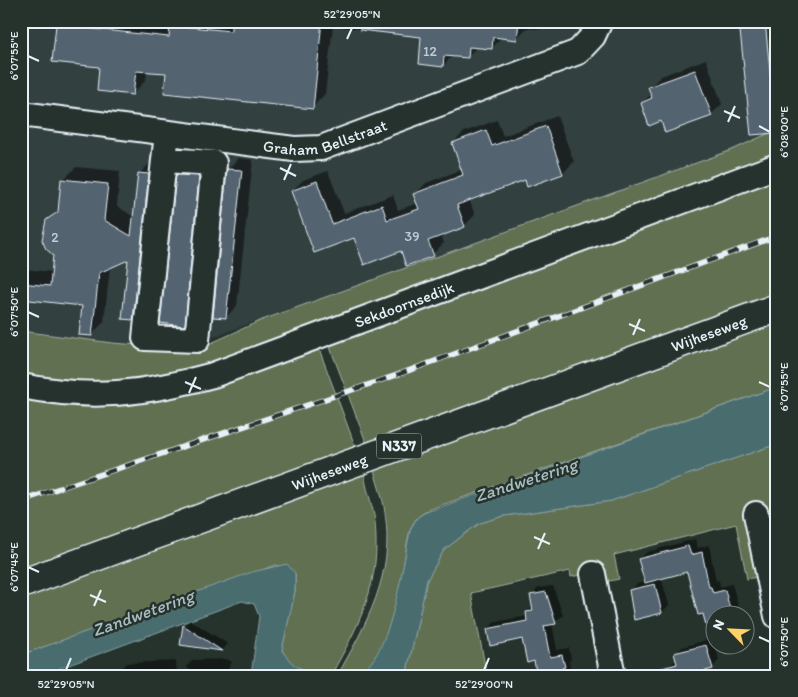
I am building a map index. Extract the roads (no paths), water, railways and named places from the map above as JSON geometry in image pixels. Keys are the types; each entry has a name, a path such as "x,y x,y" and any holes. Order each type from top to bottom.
{"main road":[{"name":"Wijheseweg","path":"21,584 777,308"}],"street":[{"name":"Graham Bellstraat","path":"21,114 294,149 321,148 578,52 593,36 600,21"},
{"path":"164,160 214,163 197,340 145,338 166,132"},
{"name":"Sekdoornsedijk","path":"21,386 64,393 110,395 151,391 213,375 777,166"},
{"path":"756,514 777,616"},
{"path":"593,574 613,676"}],"water":[{"name":"Zandwetering","path":"777,387 777,444 611,501 504,516 480,523 444,550 427,580 406,676 352,676 366,668 377,654 386,634 399,587 411,528 417,518 424,513"},
{"name":"Zandwetering","path":"287,564 295,573 295,591 282,650 298,667 331,676 251,676 259,616 254,604 242,601 39,676 21,676 21,655 252,572"}],"railway":[{"path":"21,501 394,376 777,236"}]}
